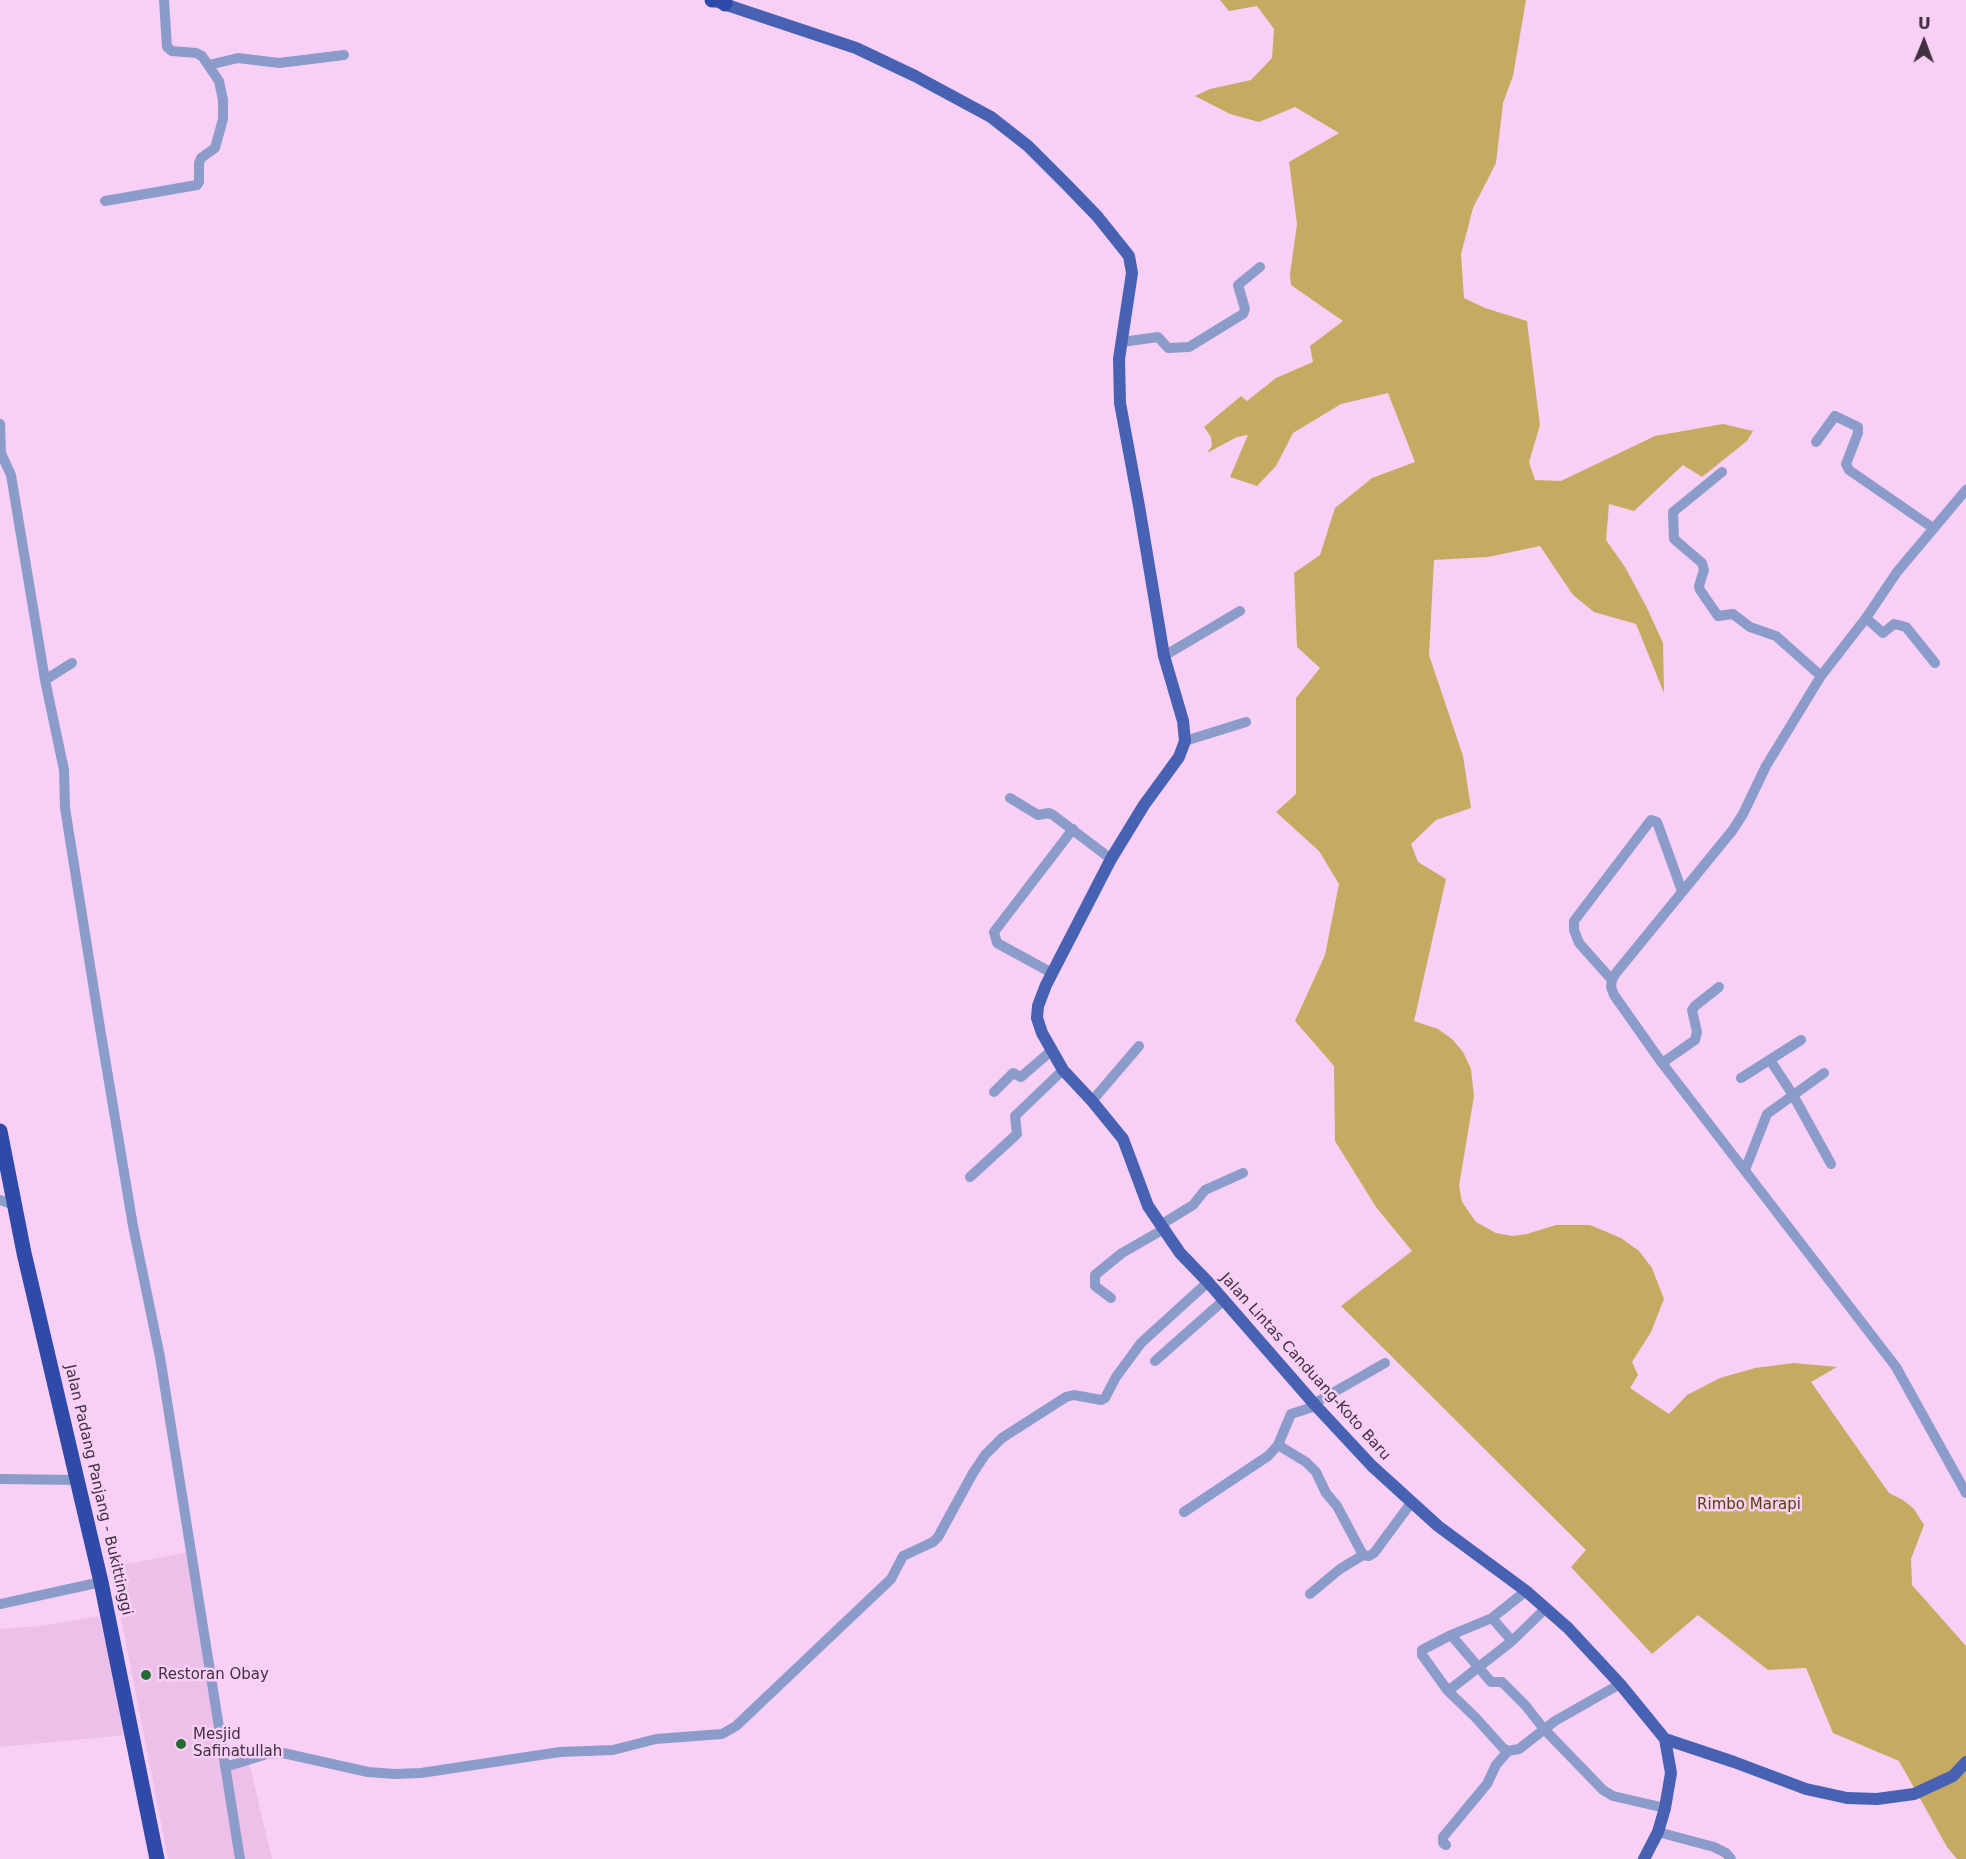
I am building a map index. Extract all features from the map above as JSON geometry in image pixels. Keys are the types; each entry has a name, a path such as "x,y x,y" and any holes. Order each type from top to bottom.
{"highway":[{"name":"Jalan Padang Panjang - Bukittinggi","path":"0,1131 7,1202 78,1480 157,1859"}],"main road":[{"path":"718,1 834,40 883,60 991,117 1016,135 1097,216 1129,256 1132,273 1119,359 1120,403 1140,506 1164,656 1183,721 1185,741"},
{"name":"Jalan Lintas Canduang-Koto Baru","path":"1185,741 1179,757 1144,805 1111,860 1046,985 1038,1006 1037,1018 1051,1051 1063,1070 1123,1139 1148,1206 1180,1253 1372,1466 1438,1526 1526,1591 1575,1635 1620,1684 1665,1739 1734,1762 1806,1790 1847,1798 1877,1799 1914,1794 1953,1776 1966,1762"},
{"path":"1644,1859 1658,1832 1665,1808 1671,1773 1665,1739"},
{"path":"1671,1773 1690,1749"}],"street":[{"path":"105,201 197,185 199,162 215,148 223,119 224,100 219,81 202,56 196,53 172,51 167,47 164,0"},
{"path":"209,64 238,58 279,63 344,55"},
{"path":"1122,342 1158,336 1168,348 1189,346 1243,314 1245,309 1239,285 1260,267"},
{"path":"1816,442 1835,416 1858,427 1858,433 1846,464 1849,470 1933,528"},
{"path":"0,424 1,453 11,475 45,680 64,770 65,808 102,1039 133,1226 160,1357 240,1859"},
{"path":"1722,472 1675,510 1672,516 1674,539 1702,563 1704,570 1700,590 1718,616 1730,613 1750,627 1776,636 1821,676"},
{"path":"1612,980 1732,831 1743,814 1766,766 1821,676 1866,618 1897,572 1966,490"},
{"path":"1164,656 1240,611"},
{"path":"1866,618 1883,633 1894,624 1906,627 1935,663"},
{"path":"45,680 72,663"},
{"path":"1185,741 1246,722"},
{"path":"1010,798 1038,815 1049,813 1111,860"},
{"path":"1682,891 1657,822 1651,820 1574,921 1574,930 1579,943 1612,980 1614,995 1662,1063 1896,1367 1966,1492"},
{"path":"1052,973 997,943 994,932 1073,829"},
{"path":"1662,1063 1695,1040 1697,1032 1692,1010 1719,987"},
{"path":"1741,1078 1801,1040"},
{"path":"1092,1101 1138,1046"},
{"path":"994,1092 1013,1073 1021,1077 1051,1051"},
{"path":"1770,1060 1831,1164"},
{"path":"970,1177 1017,1134 1015,1116 1063,1070"},
{"path":"1745,1170 1767,1114 1824,1073"},
{"path":"1111,1298 1095,1286 1095,1275 1122,1253 1193,1205 1205,1190 1243,1173"},
{"path":"225,1767 267,1754 284,1753 368,1772 421,1773 560,1752 613,1750 656,1738 722,1734 736,1726 891,1579 903,1556 933,1542 979,1464 1002,1438 1066,1397 1074,1395 1101,1400 1105,1398 1116,1377 1142,1343 1208,1282"},
{"path":"1155,1361 1224,1300"},
{"path":"1184,1512 1268,1455 1278,1444 1291,1414 1315,1405 1385,1363"},
{"path":"1278,1444 1306,1462 1316,1472 1363,1555"},
{"path":"0,1479 78,1480"},
{"path":"1311,1594 1334,1573 1363,1555 1369,1556 1378,1550 1411,1503"},
{"path":"0,1604 101,1582"},
{"path":"1508,1751 1448,1691 1422,1655 1422,1650 1492,1618 1526,1591"},
{"path":"1448,1691 1512,1641 1546,1608"},
{"path":"1492,1618 1512,1641"},
{"path":"1451,1635 1491,1682 1502,1682 1603,1790 1613,1796 1665,1808"},
{"path":"1446,1845 1443,1843 1443,1837 1486,1784 1496,1765 1508,1751 1519,1749 1544,1729 1620,1684"},
{"path":"1658,1832 1714,1847 1726,1853 1731,1859"}],"shaded area":[{"path":"189,1552 227,1761 248,1758 272,1859 168,1859 111,1567"},
{"path":"99,1616 128,1735 0,1747 0,1629 39,1626"}],"green space":[{"name":"Rimbo Marapi","path":"1220,0 1526,0 1513,76 1503,103 1496,163 1473,208 1461,254 1464,298 1485,308 1527,321 1540,425 1529,462 1535,480 1561,481 1655,436 1723,424 1753,431 1747,441 1702,477 1683,465 1634,511 1609,504 1606,540 1625,567 1663,643 1664,693 1636,624 1594,612 1573,595 1540,546 1488,557 1434,560 1429,655 1463,756 1471,808 1436,820 1411,844 1418,862 1446,879 1414,1021 1438,1029 1452,1039 1463,1052 1471,1069 1474,1096 1459,1186 1462,1202 1476,1222 1496,1233 1512,1236 1556,1225 1590,1225 1621,1238 1639,1251 1652,1268 1664,1299 1651,1332 1632,1362 1638,1375 1630,1388 1669,1414 1687,1395 1720,1378 1755,1368 1794,1363 1837,1367 1811,1382 1889,1493 1914,1509 1924,1525 1911,1559 1912,1585 1966,1646 1966,1859 1957,1859 1947,1847 1899,1761 1833,1733 1806,1668 1768,1670 1698,1615 1652,1654 1571,1567 1586,1550 1341,1306 1412,1251 1376,1207 1335,1141 1334,1066 1295,1021 1325,955 1339,884 1319,851 1276,812 1296,794 1296,698 1320,668 1297,647 1294,573 1320,555 1335,508 1372,478 1415,462 1388,393 1341,404 1293,433 1276,466 1257,486 1230,477 1248,435 1237,437 1207,453 1212,446 1211,437 1204,427 1241,396 1247,401 1276,378 1313,362 1310,346 1343,321 1291,285 1290,274 1297,224 1289,162 1339,133 1295,107 1259,122 1230,114 1195,96 1210,89 1251,80 1272,58 1274,29 1257,6 1229,11"}],"place":[{"name":"Restoran Obay","path":"146,1675"},
{"name":"Mesjid Safinatullah","path":"181,1744"}]}
